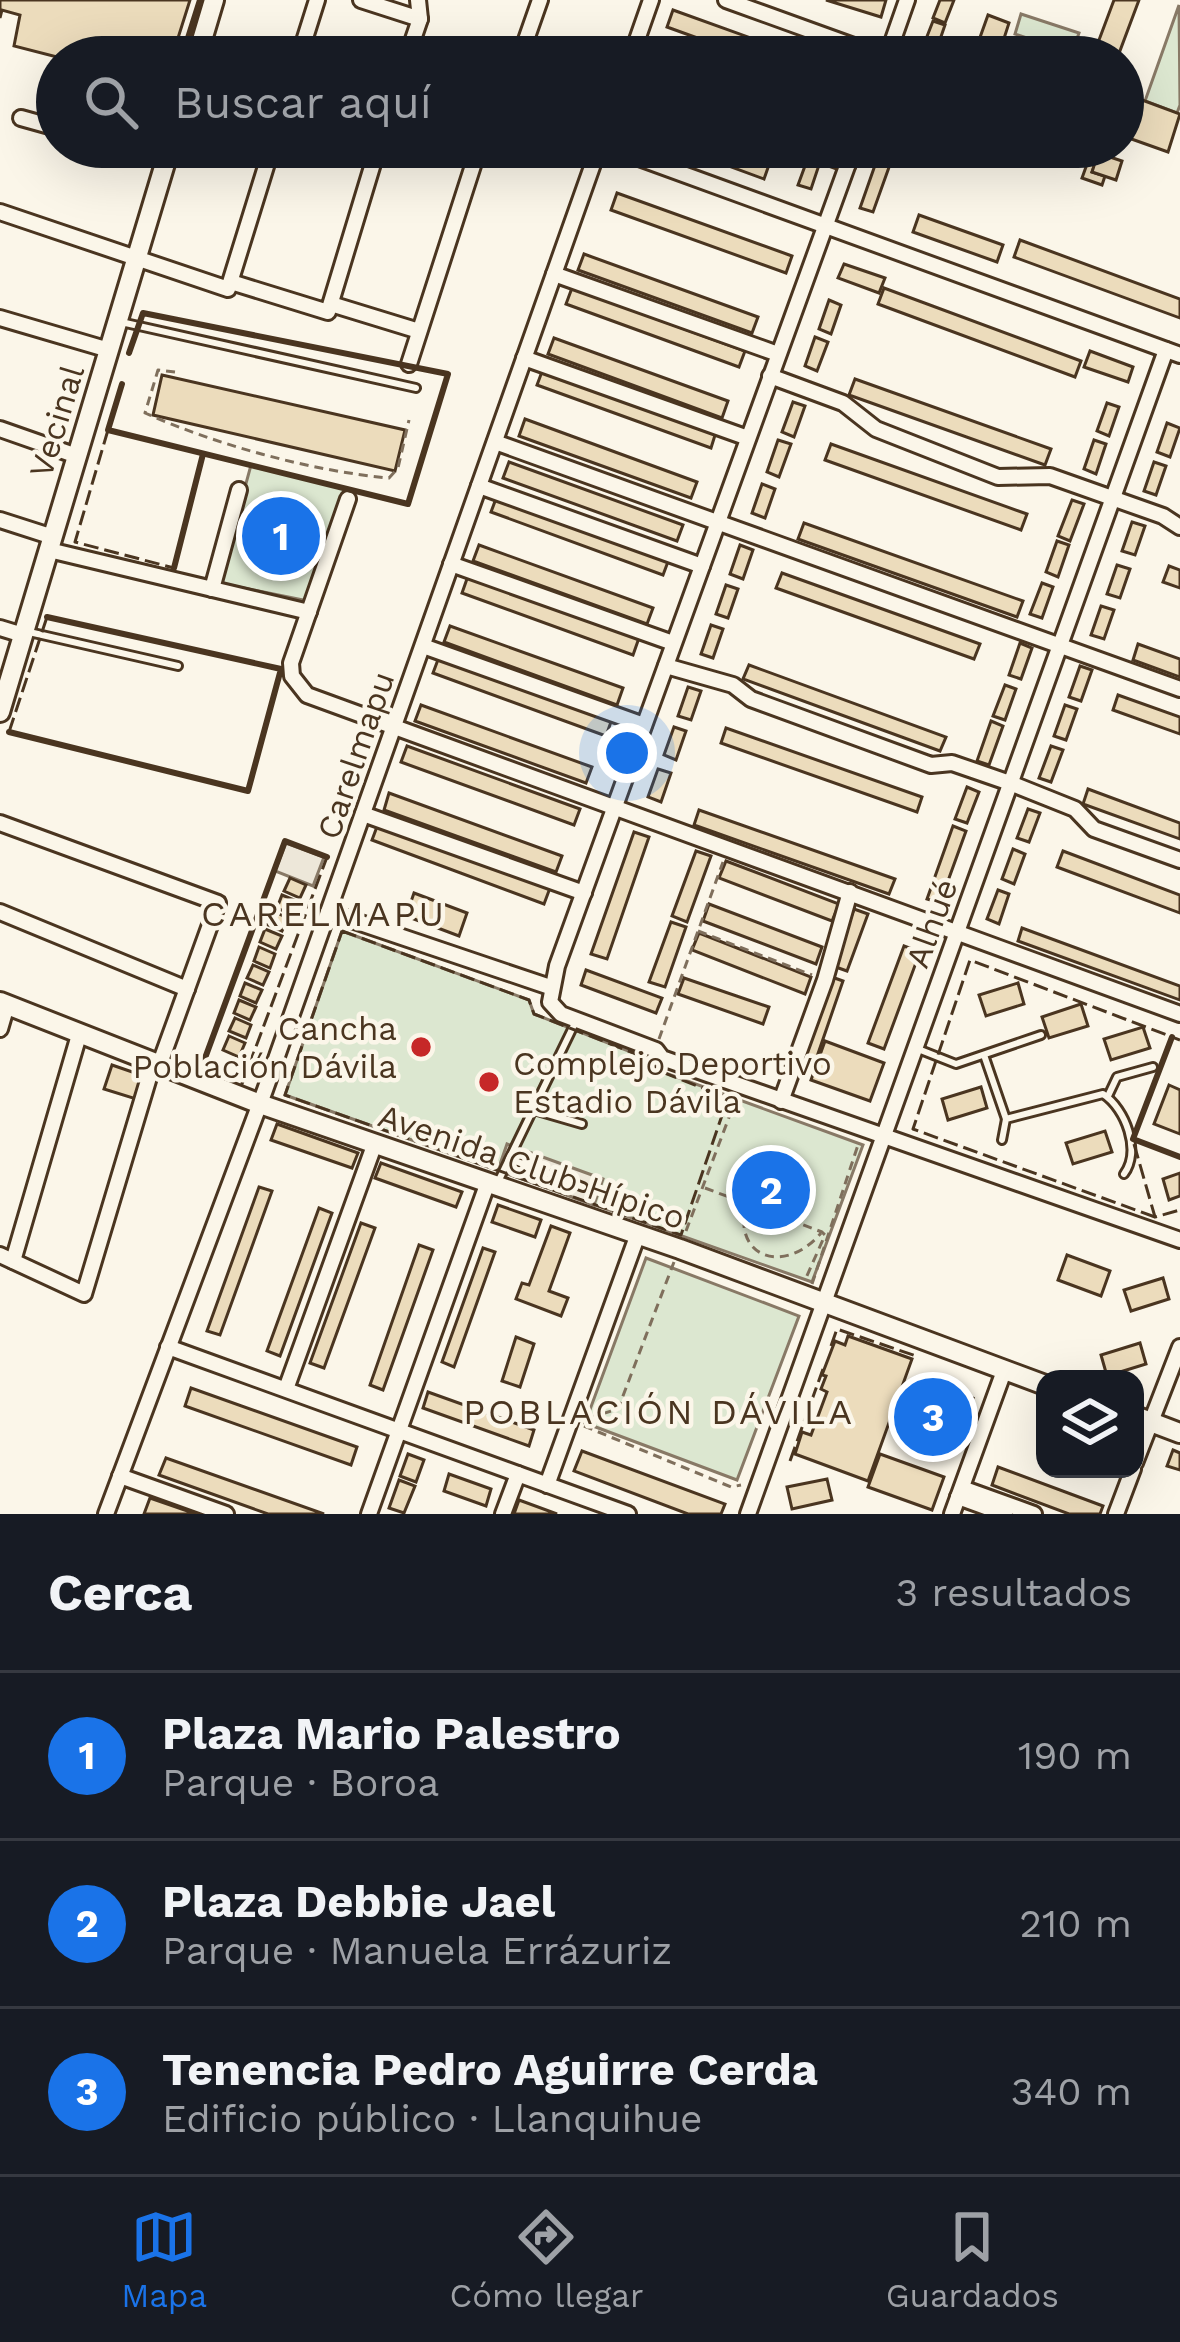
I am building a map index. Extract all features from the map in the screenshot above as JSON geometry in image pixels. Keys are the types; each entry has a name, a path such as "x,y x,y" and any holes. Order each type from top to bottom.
{"street":[{"path":"203,36 214,0"},
{"path":"305,36 316,0"},
{"path":"361,0 420,19"},
{"path":"414,36 420,19 418,0"},
{"path":"527,36 540,0"},
{"path":"638,36 651,0"},
{"path":"726,0 827,36"},
{"path":"894,36 908,0"},
{"path":"21,118 36,122"},
{"name":"Vecinal","path":"0,712 164,168"},
{"path":"230,285 266,168"},
{"path":"329,308 372,168"},
{"path":"410,364 471,168"},
{"name":"Carelmapu","path":"106,1514 260,1104 592,168"},
{"path":"666,168 1173,353"},
{"path":"847,168 550,987 551,1006 656,1050 662,1058 1180,1240"},
{"path":"0,212 136,261 419,331"},
{"path":"554,274 778,354"},
{"path":"0,318 109,350"},
{"name":"Alhué","path":"748,1514 1113,498 1173,353"},
{"path":"524,358 748,438"},
{"path":"770,376 843,403 876,429 998,476 1046,475 1163,516 1180,527"},
{"path":"0,429 77,455"},
{"path":"494,442 1180,689"},
{"path":"479,486 702,566"},
{"path":"212,589 239,490"},
{"path":"348,499 291,663 298,688 307,695 1180,1014"},
{"path":"0,520 51,544 309,612"},
{"path":"452,564 674,644"},
{"path":"0,628 24,633"},
{"path":"423,646 644,725"},
{"path":"665,666 733,685 752,699 932,766 952,763 1010,783 1075,809 1094,829 1180,860"},
{"path":"363,814 584,893"},
{"path":"0,823 218,903 156,1065 84,1294 6,1258 79,1035"},
{"path":"781,1101 825,980 850,892"},
{"path":"0,912 187,989"},
{"path":"328,912 550,987"},
{"path":"0,1029 3,1004"},
{"name":"Avenida Club Hípico","path":"3,1004 260,1104 680,1249 1036,1382"},
{"path":"286,1390 375,1143"},
{"path":"369,1514 492,1184"},
{"path":"547,1484 638,1234"},
{"path":"168,1347 617,1512"},
{"path":"1144,1417 1180,1348"},
{"path":"952,1514 1004,1371"},
{"path":"1144,1419 1180,1432"},
{"path":"503,1514 518,1474"},
{"path":"120,1476 226,1514"},
{"path":"1117,1514 1130,1478"},
{"path":"960,1493 1005,1514"},
{"path":"960,1493 1034,1514"}],"lane":[{"path":"118,321 416,388"},
{"path":"24,633 178,666"},
{"path":"492,1184 510,1159 577,1020"},
{"path":"914,1047 956,1064 1041,1035"},
{"path":"983,1054 1006,1119 1002,1140"},
{"path":"1108,1096 1117,1077 1153,1067"},
{"path":"1006,1119 1096,1094 1108,1096 1116,1103 1133,1150 1134,1160 1124,1174"},
{"path":"534,1109 582,1124"},
{"path":"510,1159 583,1186"}],"path":[{"path":"175,373 158,370 145,413 212,442 346,473 389,478 398,468 409,420"},
{"path":"656,1050 728,849"},
{"path":"697,930 825,980"},
{"path":"740,1087 618,1409 580,1420 590,1429 731,1487 744,1484"},
{"path":"703,1188 822,1232 825,1235 803,1284 812,1287 862,1130"},
{"path":"746,1204 745,1234 771,1257 794,1257 822,1232"}],"green space":[{"path":"1179,5 1180,105 1177,113 1145,101"},
{"path":"1021,14 1079,33 1078,36 1015,34"},
{"path":"251,465 347,489 308,601 219,583"},
{"name":"Complejo Deportivo Estadio Dávila","path":"342,931 529,1000 534,1014 649,1059 657,1070 863,1145 812,1282 285,1095"},
{"path":"646,1258 799,1316 737,1480 585,1423"}],"shaded area":[{"path":"286,843 324,857 313,886 275,871"},
{"path":"507,1144 603,1179 594,1205 498,1170"}],"building":[{"path":"0,0 190,0 179,36 36,36 36,52 14,46 20,15 2,10 0,18"},
{"path":"826,0 886,0 881,17"},
{"path":"940,0 954,0 945,23 933,18"},
{"path":"1114,0 1139,0 1126,36 1100,36"},
{"path":"673,10 745,36 692,36 667,27"},
{"path":"988,15 1009,23 1005,36 980,36"},
{"path":"933,21 945,25 941,36 927,36"},
{"path":"1144,101 1180,114 1168,152 1144,143"},
{"path":"734,168 768,168 764,179"},
{"path":"804,168 818,168 811,189 798,185"},
{"path":"874,168 889,168 873,212 860,208"},
{"path":"1086,168 1105,176 1102,185 1082,178"},
{"path":"1093,168 1120,168 1116,180 1092,172"},
{"path":"617,193 792,256 786,273 611,210"},
{"path":"919,215 1003,245 997,262 913,232"},
{"path":"1020,240 1180,299 1180,318 1014,257"},
{"path":"584,254 758,317 752,333 578,270"},
{"path":"844,264 885,278 879,293 838,278"},
{"path":"572,288 745,351 739,367 566,304"},
{"path":"884,288 1081,361 1075,377 878,304"},
{"path":"829,300 841,305 831,334 819,329"},
{"path":"815,337 828,342 817,371 805,366"},
{"path":"554,338 728,401 722,418 548,354"},
{"path":"1090,351 1133,367 1128,382 1084,367"},
{"path":"543,369 716,432 711,448 537,385"},
{"path":"162,375 405,430 395,471 153,415"},
{"path":"855,379 1051,449 1045,465 849,395"},
{"path":"793,402 805,406 794,437 782,432"},
{"path":"1107,403 1119,407 1109,436 1097,431"},
{"path":"525,419 697,482 691,498 519,436"},
{"path":"1167,423 1180,428 1170,457 1157,452"},
{"path":"778,440 791,444 779,477 767,472"},
{"path":"1094,440 1106,444 1096,474 1084,469"},
{"path":"831,444 1027,514 1021,530 825,460"},
{"path":"509,462 683,525 677,541 503,478"},
{"path":"1154,462 1166,466 1156,495 1144,491"},
{"path":"762,484 775,489 765,518 752,513"},
{"path":"497,496 669,559 663,575 491,512"},
{"path":"1072,500 1084,504 1070,541 1058,536"},
{"path":"1132,522 1145,526 1135,555 1122,551"},
{"path":"804,523 1023,601 1017,617 798,539"},
{"path":"1057,541 1069,545 1058,577 1046,572"},
{"path":"479,545 653,608 647,624 473,561"},
{"path":"740,545 753,550 743,579 730,574"},
{"path":"1117,565 1130,569 1120,598 1107,594"},
{"path":"1169,566 1180,570 1180,588 1163,582"},
{"path":"782,573 980,644 974,659 776,588"},
{"path":"468,576 639,638 633,655 462,593"},
{"path":"1042,583 1053,587 1042,618 1030,614"},
{"path":"726,585 738,589 728,618 716,614"},
{"path":"1101,606 1114,610 1104,639 1091,635"},
{"path":"711,625 723,629 713,658 701,654"},
{"path":"450,626 623,688 617,705 444,642"},
{"path":"1020,643 1032,648 1021,679 1009,675"},
{"path":"1138,644 1180,659 1180,677 1133,660"},
{"path":"439,657 612,719 606,736 433,673"},
{"path":"749,665 946,737 940,751 743,679"},
{"path":"1080,666 1092,670 1081,701 1069,697"},
{"path":"1005,685 1016,689 1005,720 993,716"},
{"path":"688,687 701,691 691,720 678,716"},
{"path":"1118,695 1180,717 1180,734 1113,710"},
{"path":"421,705 592,767 586,783 415,721"},
{"path":"1065,705 1077,709 1066,740 1054,736"},
{"path":"991,721 1003,726 989,765 977,761"},
{"path":"674,727 686,731 676,760 664,755"},
{"path":"726,728 922,797 917,812 721,743"},
{"path":"407,746 580,809 574,825 401,762"},
{"path":"1051,746 1063,750 1051,782 1039,778"},
{"path":"658,769 671,773 661,802 648,797"},
{"path":"967,787 979,792 967,823 955,819"},
{"path":"1088,789 1180,823 1180,839 1083,804"},
{"path":"389,793 562,856 556,872 384,810"},
{"path":"1028,809 1040,813 1029,842 1017,838"},
{"path":"699,810 895,879 889,894 694,825"},
{"path":"378,824 550,888 544,904 372,840"},
{"path":"953,826 966,831 940,903 927,899"},
{"path":"634,832 649,837 607,959 591,954"},
{"path":"1013,849 1025,854 1014,884 1002,879"},
{"path":"696,851 711,856 687,922 672,916"},
{"path":"1063,851 1180,895 1180,913 1057,867"},
{"path":"726,861 839,904 832,921 719,878"},
{"path":"290,878 306,885 300,898 284,891"},
{"path":"998,890 1009,894 999,924 987,919"},
{"path":"414,893 467,913 459,936 406,916"},
{"path":"282,895 299,902 293,915 277,908"},
{"path":"709,904 822,947 816,964 703,921"},
{"path":"854,909 868,914 847,971 833,966"},
{"path":"272,911 288,918 282,931 266,924"},
{"path":"671,922 686,927 665,987 649,982"},
{"path":"1022,928 1180,986 1180,1000 1018,941"},
{"path":"265,929 282,936 276,949 260,942"},
{"path":"699,933 811,977 805,994 692,950"},
{"path":"904,946 920,952 884,1049 868,1043"},
{"path":"259,947 275,954 270,968 254,961"},
{"path":"253,965 269,972 263,985 247,978"},
{"path":"586,970 662,998 656,1013 581,985"},
{"path":"829,976 843,981 812,1071 797,1066"},
{"path":"684,978 769,1007 763,1024 678,994"},
{"path":"245,983 262,990 256,1003 240,996"},
{"path":"1018,983 1024,1004 986,1016 979,995"},
{"path":"239,1000 256,1007 250,1020 234,1013"},
{"path":"1081,1004 1088,1026 1049,1038 1042,1017"},
{"path":"235,1018 251,1025 246,1038 229,1031"},
{"path":"1143,1027 1150,1048 1111,1060 1104,1039"},
{"path":"229,1036 245,1043 239,1057 223,1050"},
{"path":"825,1041 884,1063 870,1101 811,1080"},
{"path":"112,1065 144,1076 136,1099 104,1089"},
{"path":"1169,1085 1180,1090 1180,1134 1154,1124"},
{"path":"981,1087 987,1108 948,1120 942,1099"},
{"path":"277,1124 358,1153 352,1168 271,1140"},
{"path":"1105,1131 1112,1152 1073,1164 1066,1143"},
{"path":"381,1163 462,1192 456,1207 375,1178"},
{"path":"1180,1173 1180,1196 1169,1200 1163,1179"},
{"path":"259,1187 272,1191 220,1335 207,1331"},
{"path":"498,1205 541,1220 535,1237 492,1222"},
{"path":"319,1208 332,1213 280,1356 267,1351"},
{"path":"361,1223 375,1228 324,1368 310,1363"},
{"path":"551,1226 570,1233 549,1291 568,1298 561,1316 516,1299 522,1283 529,1285"},
{"path":"419,1245 433,1250 383,1390 370,1385"},
{"path":"483,1248 495,1252 454,1367 442,1362"},
{"path":"1067,1255 1110,1271 1101,1296 1058,1280"},
{"path":"1163,1278 1169,1299 1131,1311 1124,1290"},
{"path":"848,1336 912,1359 868,1481 795,1454 802,1432 811,1435 827,1392 821,1389 826,1376 822,1375 835,1341 845,1345"},
{"path":"516,1337 534,1344 520,1387 502,1381"},
{"path":"1140,1343 1146,1364 1105,1370 1101,1355"},
{"path":"917,1377 973,1398 966,1415 948,1408 932,1450 919,1445 935,1403 910,1394"},
{"path":"191,1388 357,1447 351,1465 185,1406"},
{"path":"428,1392 534,1430 529,1446 423,1408"},
{"path":"1173,1450 1180,1453 1180,1470 1167,1466"},
{"path":"582,1451 725,1504 721,1514 688,1514 574,1471"},
{"path":"408,1454 424,1460 416,1482 400,1476"},
{"path":"880,1454 944,1477 932,1510 868,1487"},
{"path":"166,1458 324,1514 268,1514 159,1475"},
{"path":"998,1467 1103,1506 1100,1514 1069,1514 992,1485"},
{"path":"449,1474 491,1489 486,1506 444,1491"},
{"path":"827,1479 832,1500 792,1509 787,1487"},
{"path":"399,1480 415,1486 404,1513 389,1508"},
{"path":"150,1498 196,1514 144,1514"},
{"path":"519,1500 557,1514 514,1514"}],"fence":[{"path":"108,430 75,542 174,568"},
{"path":"9,732 47,617"},
{"path":"201,1069 242,1084 327,857"},
{"path":"342,931 529,1000 534,1014 649,1059 657,1070 728,1098 681,1235 285,1095 342,931"},
{"path":"1155,1217 913,1129 970,960 1180,1040"},
{"path":"1134,1144 1155,1217 1180,1210"},
{"path":"831,1346 837,1329 916,1356"},
{"path":"790,1461 823,1369"}],"wall":[{"path":"189,36 200,0"},
{"path":"122,384 108,430 408,504 448,374 143,313 129,353"},
{"path":"174,568 203,454"},
{"path":"9,732 248,791 281,669 47,617"},
{"path":"201,1069 285,841 327,857"},
{"path":"1172,1037 1133,1139 1180,1157"}],"place":[{"name":"Plaza Mario Palestro","path":"281,536"},
{"name":"Cancha Población Dávila","path":"421,1047"},
{"name":"Complejo Deportivo Estadio Dávila","path":"489,1082"},
{"name":"Plaza Debbie Jael","path":"771,1190"},
{"name":"Tenencia Pedro Aguirre Cerda","path":"933,1417"}],"district":[{"name":"CARELMAPU","path":"324,913"},
{"name":"POBLACIÓN DÁVILA","path":"659,1411"}]}
